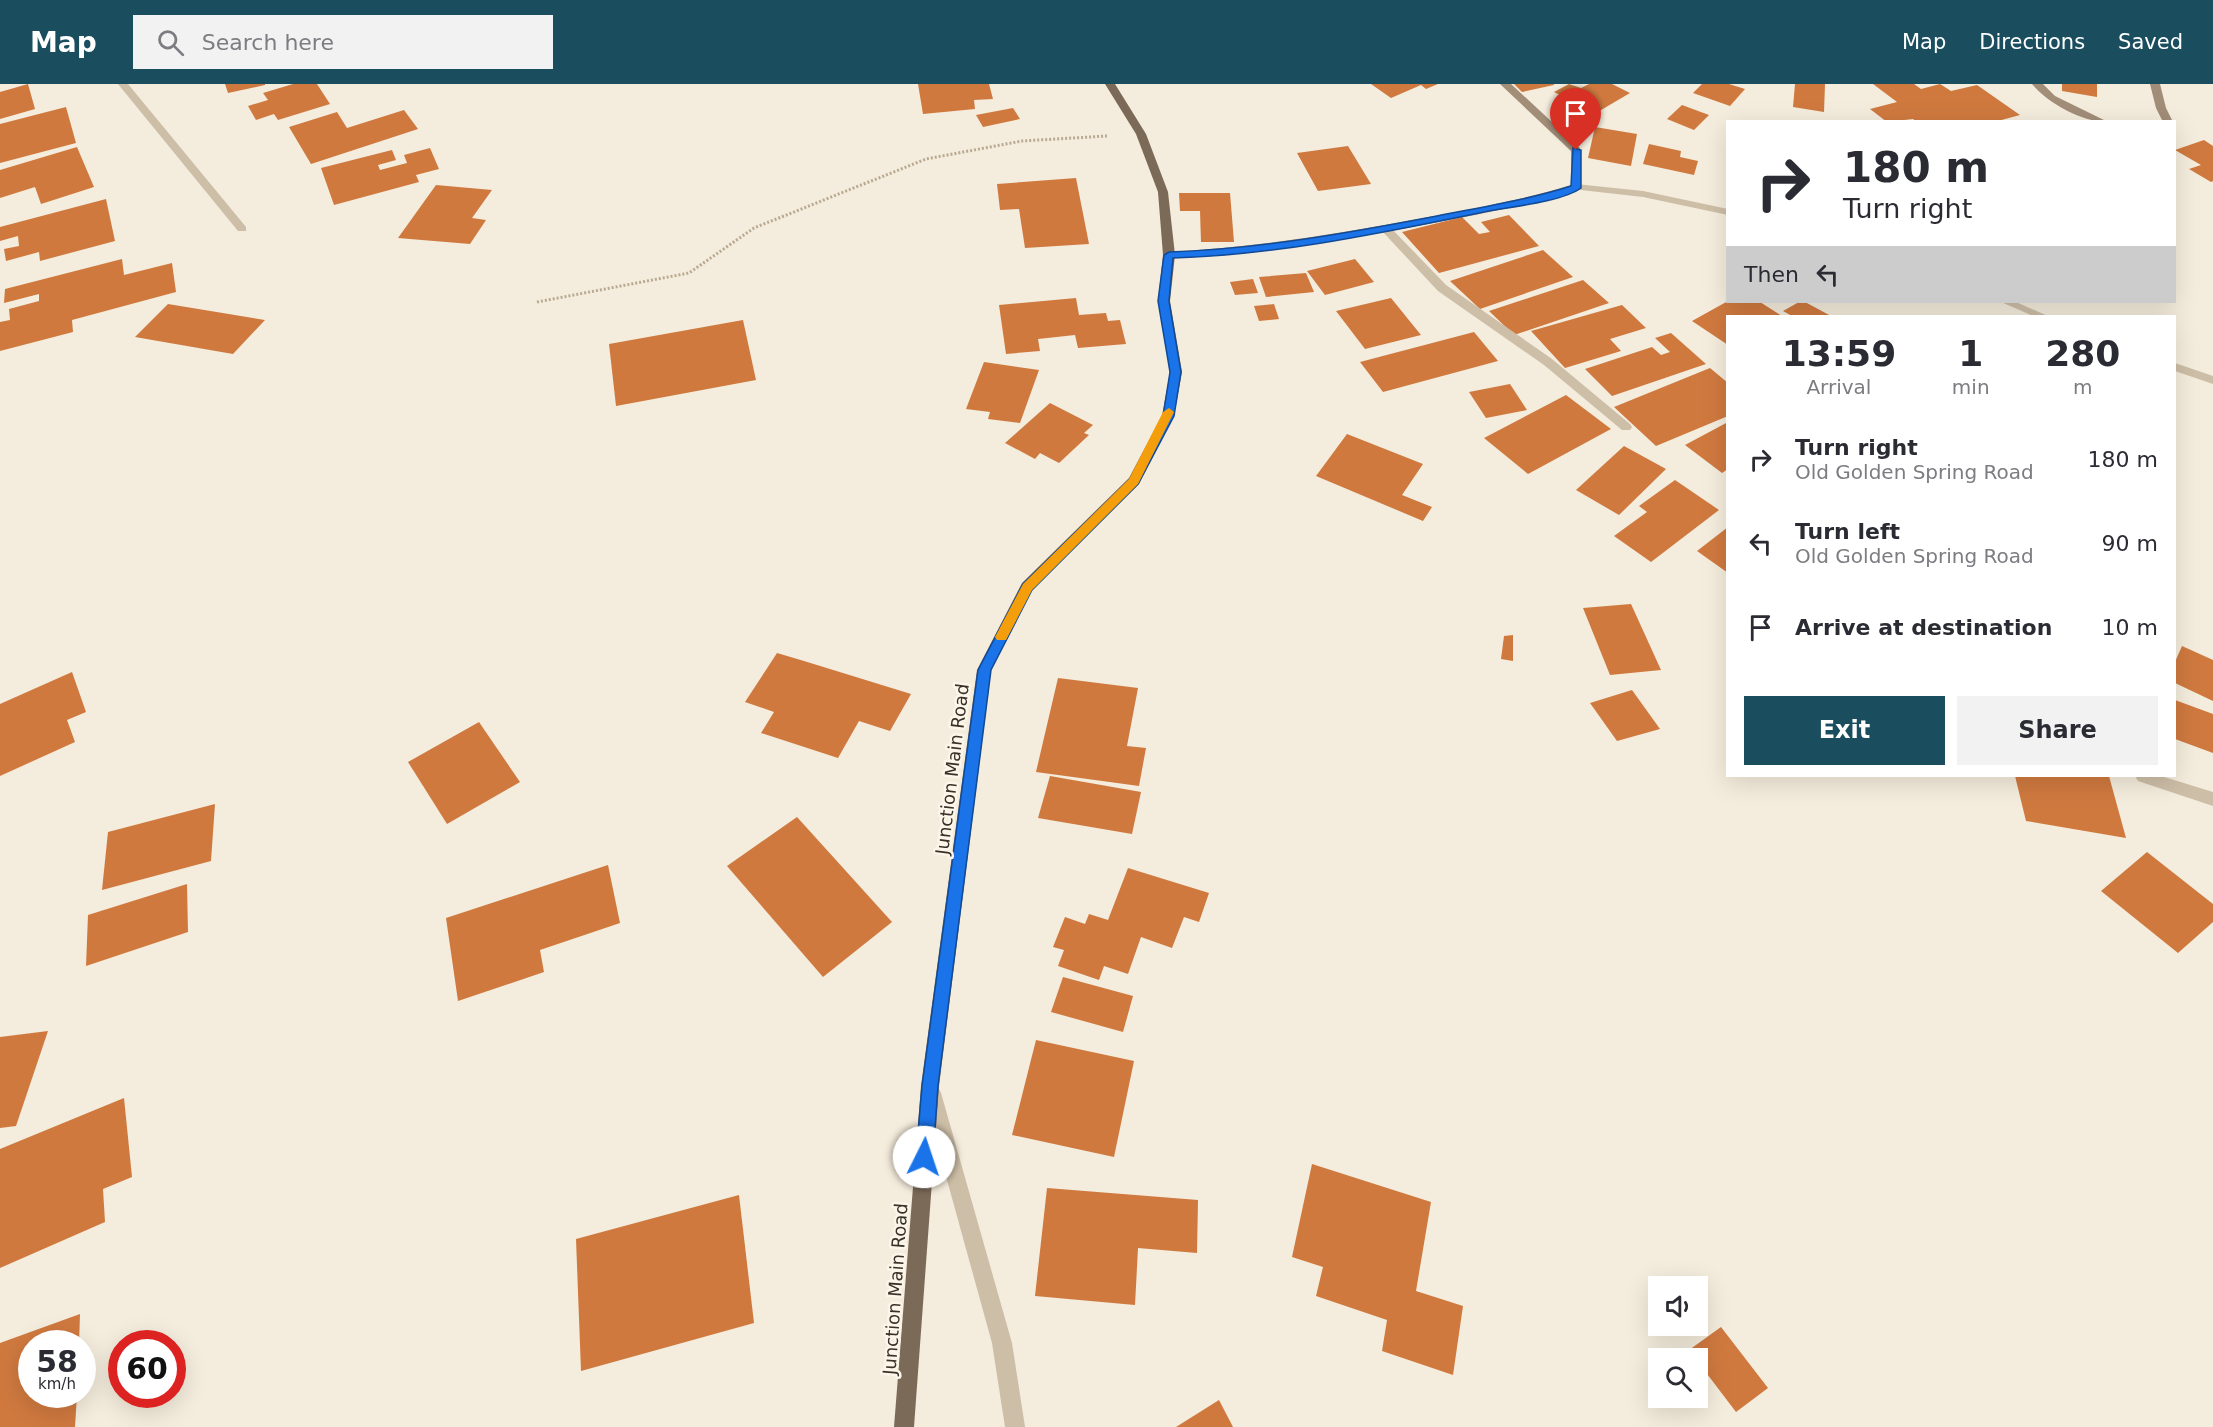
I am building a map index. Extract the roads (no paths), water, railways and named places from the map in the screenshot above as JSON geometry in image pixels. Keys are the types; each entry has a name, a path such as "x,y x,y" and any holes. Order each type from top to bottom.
{"main road":[{"name":"Junction Main Road","path":"904,1427 930,1086 984,670 1027,587 1134,482 1168,416 1176,372 1164,301 1169,255 1163,192 1141,134 1110,84"},
{"path":"1169,255 1226,253 1386,229 1544,198 1576,188 1576,150 1505,84"},
{"path":"2037,84 2052,98 2099,120"},
{"path":"2155,84 2161,108 2167,120"}],"street":[{"path":"123,84 242,229"},
{"path":"1576,188 1643,194 1726,212"},
{"path":"1386,229 1442,288 1548,362 1626,427"},
{"path":"2008,303 2023,313"},
{"path":"2176,368 2213,380"},
{"path":"2146,777 2213,799"},
{"path":"930,1086 1002,1343 1015,1427"}]}
